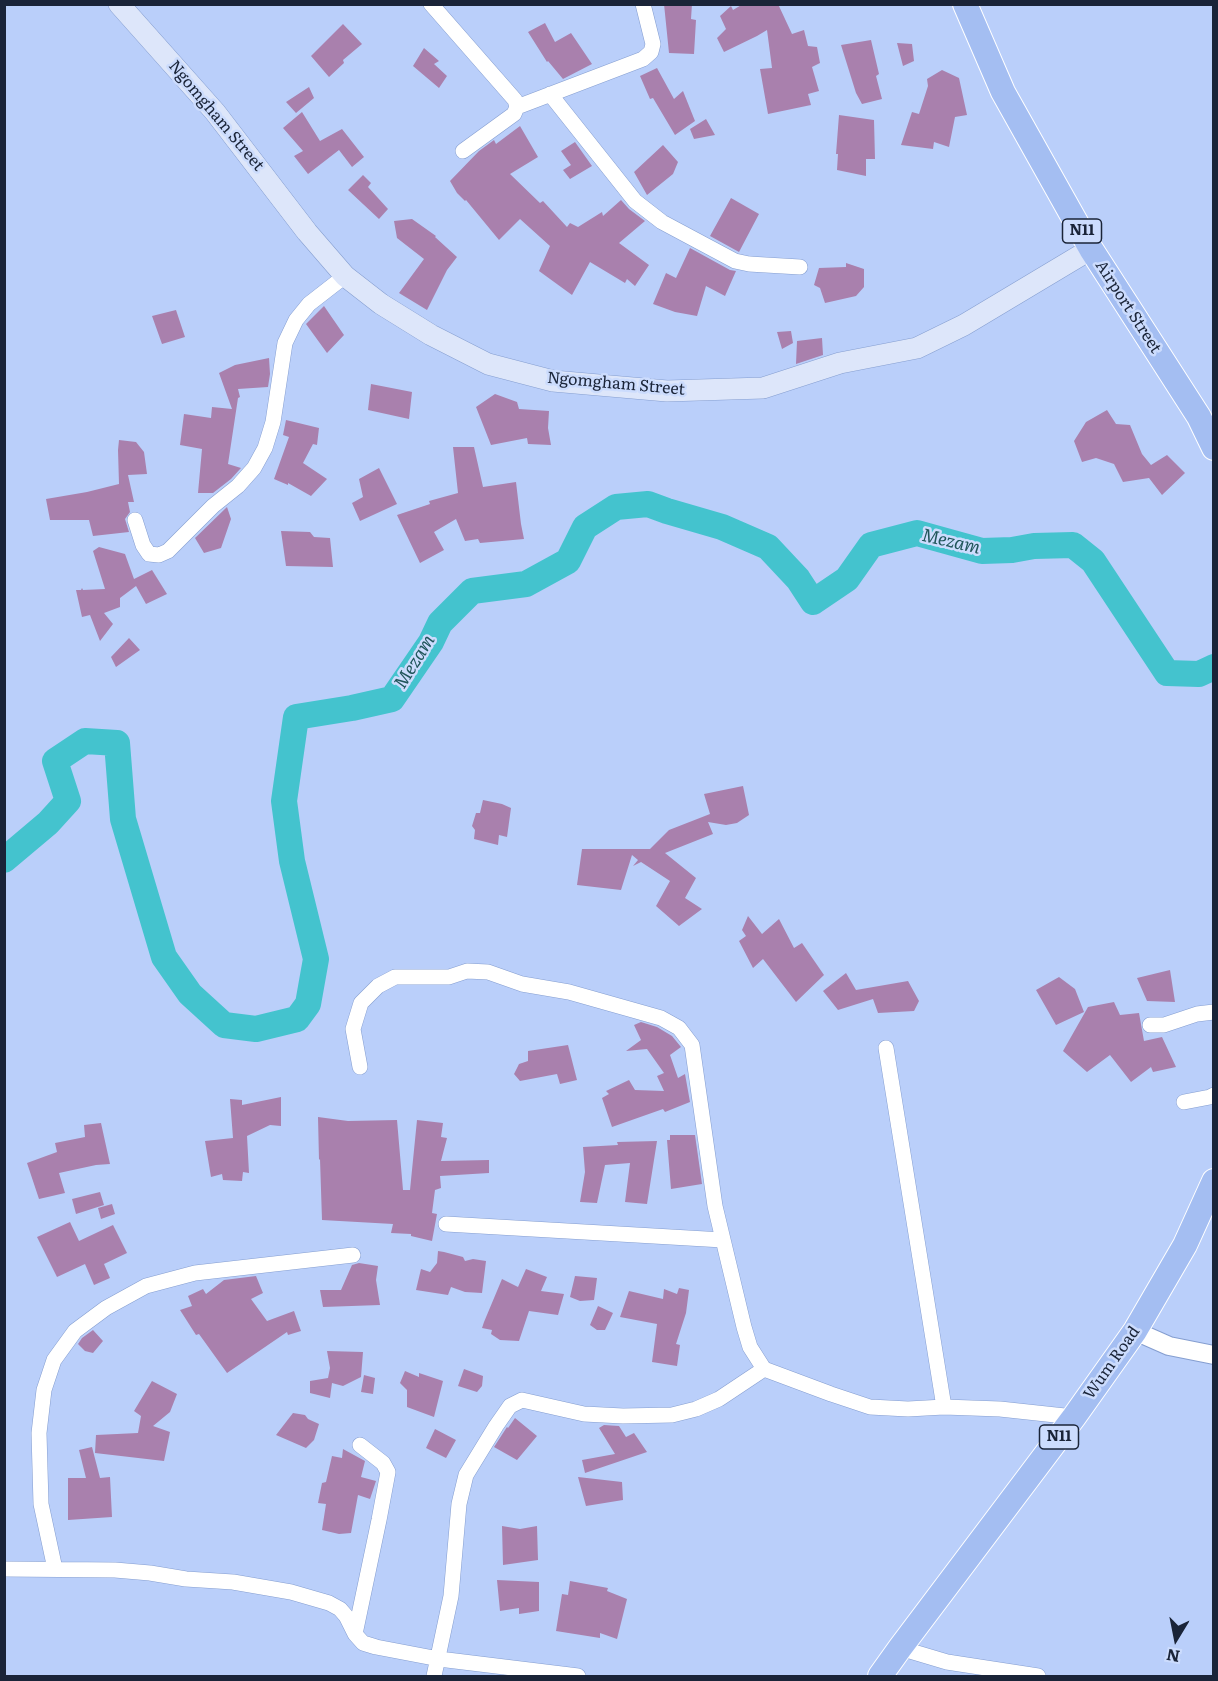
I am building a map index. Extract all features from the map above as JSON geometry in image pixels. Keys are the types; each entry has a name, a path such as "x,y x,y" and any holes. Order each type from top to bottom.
{"highway":[{"name":"Airport Street","path":"965,4 1003,92 1091,249 1199,417 1214,448"},
{"name":"Wum Road","path":"880,1677 1074,1417 1135,1331 1185,1245 1214,1181"}],"main road":[{"name":"Ngomgham Street","path":"122,5 215,112 307,232 345,276 381,304 431,335 488,364 553,381 667,391 763,388 840,363 917,348 964,325 1091,249"}],"street":[{"path":"431,4 515,100 517,107 514,114 463,151"},
{"path":"517,107 643,59 651,52 653,45 643,4"},
{"path":"549,94 635,201 662,222 735,261 800,267"},
{"path":"135,520 143,545 149,554 159,555 168,551 213,506 238,486 254,468 265,448 273,423 285,342 296,320 309,304 345,276"},
{"path":"360,1067 353,1029 361,1003 378,986 395,977 449,977 467,971 488,972 522,984 569,992 661,1018 679,1028 692,1045 715,1206 750,1347 764,1369 870,1407 1000,1409 1074,1417"},
{"path":"1150,1025 1164,1024 1197,1014 1214,1012"},
{"path":"886,1048 944,1407"},
{"path":"1184,1102 1214,1095"},
{"path":"446,1224 723,1240"},
{"path":"55,1569 41,1504 39,1433 44,1390 54,1360 75,1331 106,1308 146,1286 195,1273 353,1255"},
{"path":"1135,1331 1169,1346 1214,1355"},
{"path":"434,1677 451,1596 459,1504 466,1475 510,1406 522,1400 584,1413 623,1416 672,1415 696,1409 719,1399 764,1369"},
{"path":"355,1634 388,1472 383,1463 360,1445"},
{"path":"4,1569 115,1570 233,1582 291,1592 329,1603 340,1609 363,1643 376,1647 439,1659 578,1677"},
{"path":"900,1648 947,1662 1038,1677"}],"building":[{"path":"664,4 692,4 691,19 696,20 694,54 669,53"},
{"path":"743,4 778,4 792,34 804,30 808,46 817,47 820,63 812,67 819,91 808,94 811,105 768,114 760,69 772,68 767,30 724,52 717,38 726,29 720,16 731,6 733,10"},
{"path":"545,23 555,42 571,33 592,64 563,79 547,62 528,32"},
{"path":"343,24 362,44 343,60 344,63 329,77 311,56"},
{"path":"871,40 882,99 862,104 856,93 841,45"},
{"path":"897,43 912,44 914,61 903,66"},
{"path":"424,48 439,61 434,64 447,76 439,88 413,66"},
{"path":"657,68 674,99 683,91 695,121 675,135 653,98 650,99 640,76"},
{"path":"942,70 959,78 967,115 955,117 949,147 934,142 933,149 901,145 912,112 919,114 928,86 927,79"},
{"path":"309,87 314,98 296,113 286,102"},
{"path":"302,112 320,141 342,129 364,157 352,167 339,150 308,174 294,156 303,151 283,128"},
{"path":"839,115 874,120 875,159 866,159 866,176 837,170"},
{"path":"706,119 715,135 694,139 690,129"},
{"path":"520,126 538,157 510,174 540,203 543,201 567,227 570,223 578,227 602,212 603,216 621,200 645,221 619,243 649,265 635,286 627,279 625,283 590,262 572,295 539,271 550,246 520,219 499,240 466,200 457,193 450,181 479,151 494,140 496,144"},
{"path":"575,142 592,166 570,179 563,170 571,165 561,151"},
{"path":"663,145 678,162 673,174 647,195 634,172"},
{"path":"363,175 371,183 368,187 388,209 379,219 348,190"},
{"path":"731,198 759,214 739,252 710,236"},
{"path":"412,219 436,236 457,257 447,270 427,310 399,293 424,259 397,238 394,221"},
{"path":"690,248 736,271 725,296 706,286 697,316 675,312 653,304 666,273 676,278"},
{"path":"846,263 864,269 864,287 856,296 825,303 820,288 814,285 819,268 846,267"},
{"path":"324,306 344,335 327,353 306,324"},
{"path":"176,310 185,337 162,344 152,316"},
{"path":"791,331 793,343 782,349 777,332"},
{"path":"822,338 823,355 796,364 797,341"},
{"path":"269,358 268,387 238,389 240,397 228,464 241,468 213,493 198,493 202,449 180,445 184,414 211,418 212,407 232,409 219,373 235,365"},
{"path":"371,384 412,392 409,419 368,410"},
{"path":"495,394 517,402 519,409 549,411 548,428 551,445 528,444 527,438 491,445 476,407"},
{"path":"1107,410 1116,424 1130,425 1142,454 1151,465 1167,455 1185,473 1162,495 1149,478 1123,482 1114,464 1096,458 1082,462 1074,441 1086,422"},
{"path":"286,420 319,428 317,445 313,444 303,463 327,479 311,496 288,483 288,485 274,479 289,437 283,435"},
{"path":"119,440 136,442 144,452 147,474 128,475 134,502 128,502 130,512 125,519 129,532 93,536 89,520 50,520 46,499 119,484"},
{"path":"453,447 474,447 483,487 516,482 524,539 480,543 478,539 465,541 456,519 434,532 444,550 420,563 397,515 430,504 429,501 458,493"},
{"path":"379,468 397,504 360,521 352,503 363,497 359,479"},
{"path":"227,507 231,519 221,548 204,553 195,538"},
{"path":"281,531 310,532 314,537 330,538 333,567 286,566"},
{"path":"99,547 125,554 134,579 152,570 167,594 146,604 136,586 120,598 120,607 104,613 113,624 100,641 90,615 82,617 76,590 105,589 93,551"},
{"path":"129,638 140,650 116,667 111,657"},
{"path":"743,786 749,815 737,823 726,825 708,822 713,834 665,853 696,878 685,898 702,909 679,926 656,906 670,881 641,862 633,866 638,860 632,855 621,890 577,885 582,849 650,849 669,830 710,814 704,794"},
{"path":"483,800 511,808 507,837 499,835 498,845 474,839 475,830 472,826 476,813 480,813"},
{"path":"748,916 762,934 779,919 794,948 802,943 824,975 796,1002 763,959 753,968 739,941 746,936 742,930"},
{"path":"1170,970 1175,1002 1147,1001 1137,978"},
{"path":"846,973 856,990 908,981 919,1001 914,1011 878,1013 873,999 838,1010 823,991"},
{"path":"1059,977 1075,989 1084,1012 1056,1025 1036,990"},
{"path":"1114,1002 1120,1015 1139,1013 1144,1041 1162,1037 1176,1067 1153,1072 1151,1067 1131,1082 1110,1055 1087,1072 1063,1051 1088,1007"},
{"path":"641,1022 657,1027 672,1036 681,1047 670,1055 678,1078 685,1074 690,1102 665,1112 663,1109 612,1127 602,1098 609,1094 606,1091 629,1080 635,1090 664,1091 657,1076 664,1073 647,1049 626,1051 641,1040 634,1025"},
{"path":"568,1045 577,1080 560,1084 557,1074 520,1081 514,1074 519,1064 528,1061 528,1051"},
{"path":"281,1097 281,1126 270,1125 247,1136 249,1173 243,1172 242,1181 223,1180 222,1174 211,1177 205,1141 233,1138 230,1099 242,1100 242,1105"},
{"path":"318,1117 348,1121 397,1120 403,1190 410,1190 417,1120 443,1123 441,1137 447,1138 441,1161 489,1160 489,1173 440,1176 441,1188 435,1190 432,1213 437,1214 432,1241 411,1236 411,1234 391,1233 393,1224 322,1220"},
{"path":"101,1123 110,1164 59,1173 65,1193 39,1199 27,1163 57,1152 55,1143 85,1137 84,1125"},
{"path":"670,1135 695,1135 702,1184 671,1189 667,1140 670,1140"},
{"path":"657,1141 647,1204 625,1202 630,1163 605,1165 597,1203 580,1202 585,1172 583,1147 618,1145 617,1142"},
{"path":"100,1192 104,1205 76,1214 72,1199"},
{"path":"112,1204 115,1214 101,1219 98,1208"},
{"path":"70,1222 79,1241 113,1225 127,1253 104,1264 110,1278 94,1285 85,1264 57,1277 37,1237"},
{"path":"438,1251 463,1257 465,1261 473,1259 486,1261 482,1293 465,1292 451,1287 448,1295 416,1290 421,1269 430,1272 437,1263"},
{"path":"359,1263 378,1266 376,1280 380,1305 323,1307 320,1290 341,1290 352,1265"},
{"path":"526,1269 547,1277 541,1291 564,1294 558,1315 529,1311 519,1341 500,1340 491,1334 492,1330 482,1328 484,1322 502,1279 518,1287"},
{"path":"256,1276 263,1293 251,1299 267,1321 294,1311 301,1331 288,1335 287,1332 227,1373 199,1334 196,1335 180,1310 192,1306 188,1296 203,1289 206,1294 224,1280"},
{"path":"575,1276 597,1278 594,1300 580,1301 570,1297"},
{"path":"679,1288 689,1290 686,1313 676,1344 680,1345 677,1366 652,1362 657,1324 620,1317 629,1291 663,1299 664,1289 677,1294"},
{"path":"598,1306 613,1313 605,1330 597,1330 590,1325"},
{"path":"93,1330 103,1341 93,1353 85,1351 78,1344"},
{"path":"327,1351 363,1352 361,1377 343,1386 332,1383 330,1398 310,1393 310,1381 328,1378 330,1368"},
{"path":"464,1369 483,1376 482,1386 477,1392 458,1386"},
{"path":"405,1371 419,1377 419,1373 443,1381 434,1417 407,1407 407,1390 400,1383"},
{"path":"364,1375 375,1378 373,1394 361,1392"},
{"path":"152,1381 177,1394 170,1412 153,1426 170,1432 164,1461 95,1453 96,1435 138,1433 141,1416 134,1411"},
{"path":"293,1413 305,1415 319,1424 314,1440 306,1448 276,1435"},
{"path":"515,1418 537,1436 517,1460 494,1447"},
{"path":"604,1425 619,1426 626,1437 634,1433 647,1452 585,1473 582,1460 615,1454 599,1428"},
{"path":"435,1429 456,1440 446,1458 426,1448"},
{"path":"92,1447 100,1478 110,1477 112,1517 68,1520 68,1478 86,1478 79,1450"},
{"path":"343,1449 365,1461 361,1477 376,1481 370,1499 358,1495 351,1533 339,1534 322,1530 326,1504 318,1503 322,1483 326,1482 332,1456 342,1458"},
{"path":"578,1477 622,1482 623,1500 586,1506"},
{"path":"502,1526 520,1529 537,1526 538,1560 503,1565"},
{"path":"497,1580 539,1582 539,1611 519,1614 519,1608 500,1611"},
{"path":"570,1581 608,1588 607,1591 627,1599 617,1639 600,1633 600,1638 556,1631 562,1594 568,1595"}],"waterway":[{"name":"Mezam","path":"4,860 48,823 68,801 55,761 85,741 117,743 123,819 164,957 190,994 224,1025 256,1029 297,1019 308,1004 316,959 292,861 284,801 296,717 392,699 431,642 440,623 472,591 526,584 568,561 585,527 616,507 648,504 722,527 768,547 798,579 813,602 847,579 871,545 917,533 982,551 1073,545 1093,561 1167,673 1199,674 1214,667"}]}
